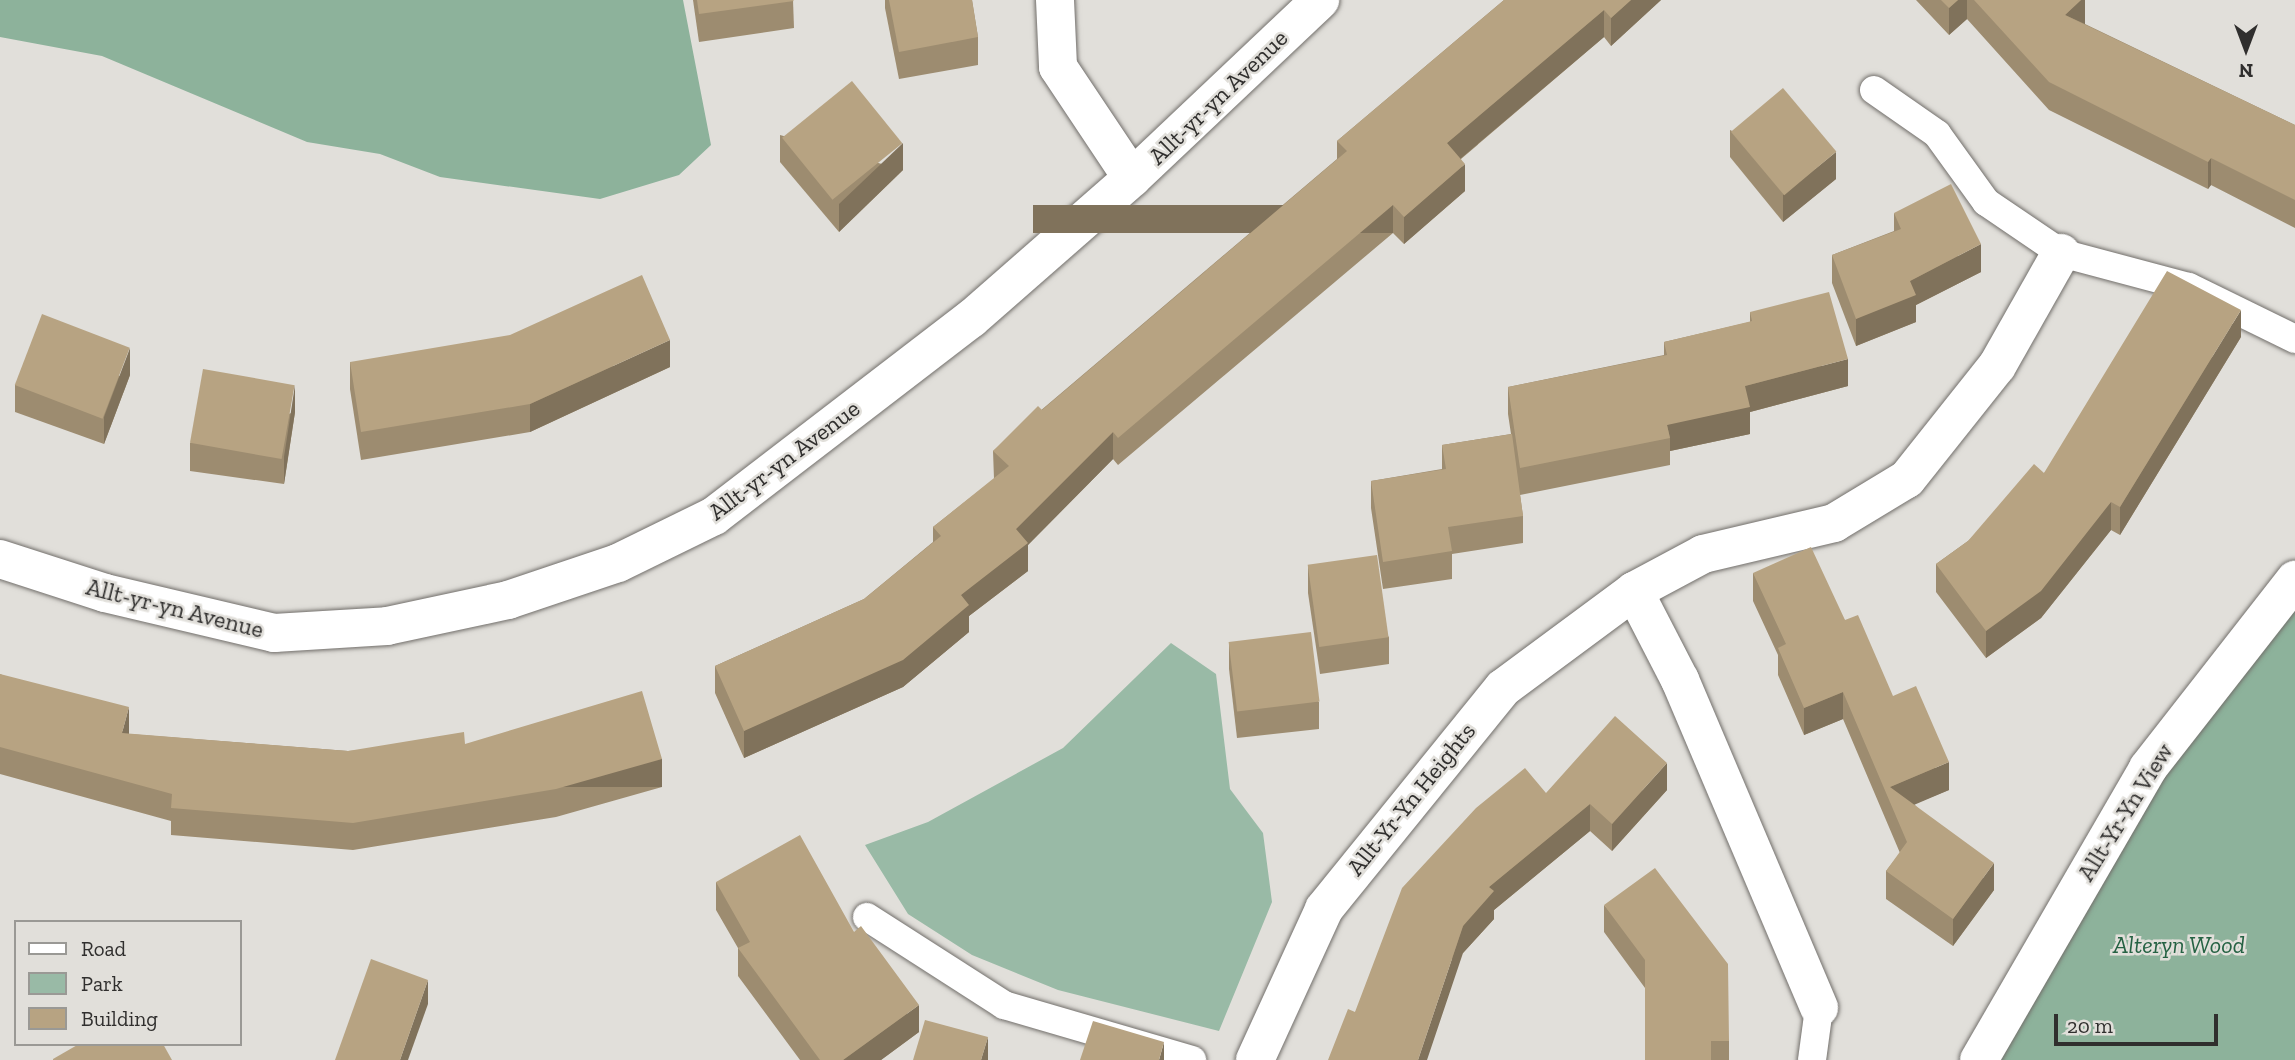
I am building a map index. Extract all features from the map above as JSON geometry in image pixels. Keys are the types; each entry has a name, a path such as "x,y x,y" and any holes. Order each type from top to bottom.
{"street":[{"path":"1055,0 1058,68 1132,178"},
{"name":"Allt-yr-yn Avenue","path":"0,559 105,593 274,633 387,626 508,600 618,563 714,516 971,318 1132,178 1320,0"},
{"name":"Allt-Yr-Yn Heights","path":"1255,1060 1324,909 1376,837 1503,688 1634,591 1703,554 1834,523 1907,479 1958,422 2061,254"},
{"name":"Allt-Yr-Yn View","path":"1979,1060 2148,768 2295,580"},
{"path":"1634,591 1696,715 1819,1008"}],"lane":[{"path":"1874,90 1937,134 1986,202 2061,254 2189,287 2295,339"},
{"path":"867,917 1004,1005 1192,1060"},
{"path":"1812,1060 1819,1008"}],"green space":[{"path":"0,0 683,0 711,145 679,175 600,199 440,177 380,154 307,142 102,56 0,37"},
{"name":"Alteryn Wood","path":"2295,580 2295,1060 1979,1060"},
{"path":"1171,643 1216,674 1230,789 1263,833 1272,902 1219,1031 1058,990 972,955 908,914 865,845 928,822 1063,748"}],"building":[{"path":"697,0 793,0 794,1 699,14"},
{"path":"889,0 972,0 978,37 899,52"},
{"path":"1504,0 1631,0 1611,18 1604,10 1447,143 1465,164 1404,217 1393,205 1118,438 1113,432 1016,529 1028,543 961,595 969,605 903,660 744,731 715,666 864,599 941,536 933,527 1009,466 993,451 1038,406 1042,410 1347,151 1337,141"},
{"path":"1941,0 1958,0 1949,8"},
{"path":"1974,0 2081,0 2065,15 2295,125 2295,200 2211,158 2208,162 2049,82"},
{"path":"852,81 902,143 832,200 782,138"},
{"path":"1783,88 1836,152 1784,195 1731,132"},
{"path":"1951,184 1981,244 1910,281 1916,295 1856,319 1832,255 1901,229 1894,213"},
{"path":"2167,271 2241,310 2120,507 2111,502 2041,591 1986,631 1936,564 1968,541 2034,464 2044,473"},
{"path":"642,275 670,340 530,404 361,432 350,362 510,335"},
{"path":"1829,292 1848,359 1745,386 1750,407 1667,425 1670,438 1520,468 1508,387 1667,355 1664,342 1752,321 1750,312"},
{"path":"42,314 130,348 103,419 15,385"},
{"path":"203,369 295,385 282,459 190,443"},
{"path":"1512,434 1523,516 1448,527 1452,551 1383,562 1371,481 1446,469 1442,445"},
{"path":"1811,547 1845,620 1858,615 1893,696 1916,686 1949,762 1890,787 1994,863 1953,919 1886,871 1907,842 1843,692 1804,708 1778,648 1786,644 1753,573"},
{"path":"1377,555 1389,637 1319,647 1308,565"},
{"path":"1311,632 1320,701 1237,712 1229,642"},
{"path":"0,674 129,707 122,733 348,751 464,732 465,744 642,691 662,759 556,789 353,823 171,808 172,794 0,747"},
{"path":"1615,716 1667,763 1612,824 1590,804 1489,887 1494,891 1463,926 1418,1060 1328,1060 1348,1009 1355,1012 1402,888 1476,808 1525,768 1546,793"},
{"path":"800,835 854,932 861,926 919,1005 843,1060 820,1060 738,948 750,942 716,882"},
{"path":"1655,868 1728,964 1729,1041 1711,1041 1711,1060 1645,1060 1645,960 1604,905"},
{"path":"371,959 428,980 400,1060 335,1060"},
{"path":"925,1020 988,1037 981,1060 913,1060"},
{"path":"1093,1021 1164,1042 1159,1060 1080,1060"},
{"path":"76,1046 164,1046 172,1060 53,1060"}]}
